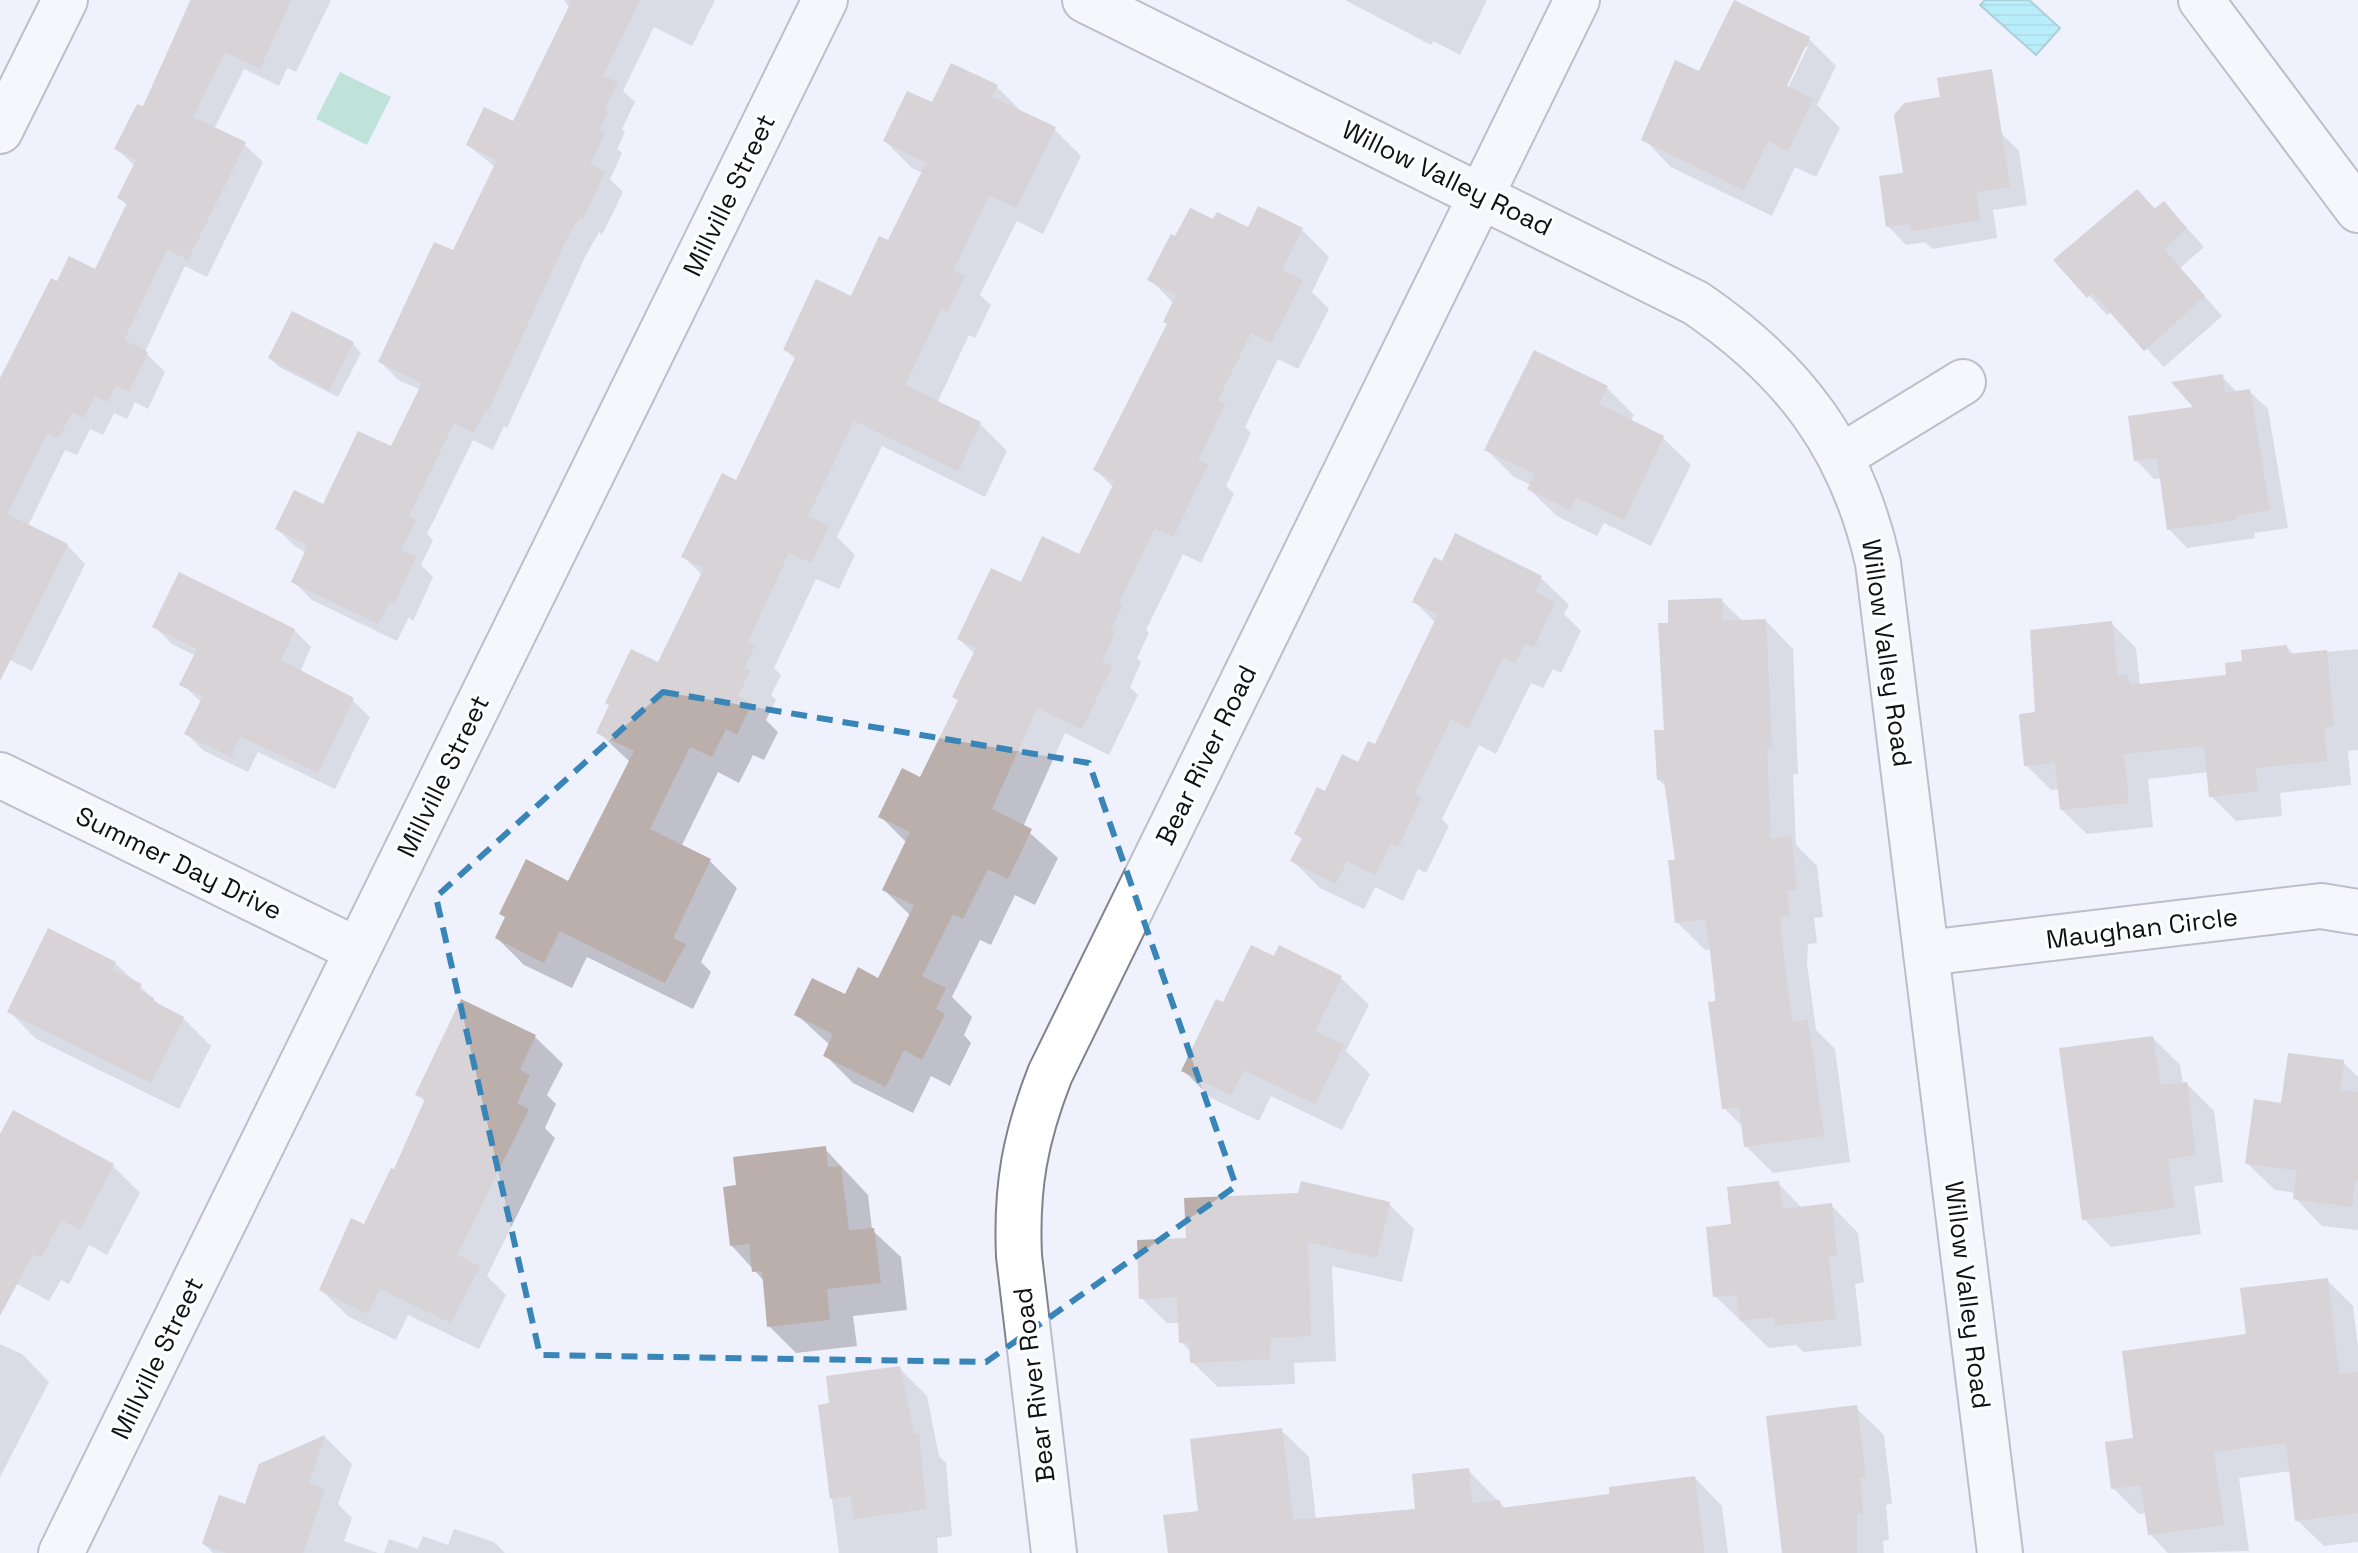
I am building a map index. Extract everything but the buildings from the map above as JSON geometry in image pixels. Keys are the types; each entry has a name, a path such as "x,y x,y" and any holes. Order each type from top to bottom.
{"street":[{"path":"1,128 65,0"},
{"name":"Millville Street","path":"61,1553 825,0"},
{"name":"Willow Valley Road","path":"1085,0 1659,282 1732,327 1794,386 1842,456 1866,514 1878,563 2000,1553"},
{"name":"Bear River Road","path":"1054,1553 1019,1256 1020,1178 1033,1117 1057,1060 1577,0"},
{"path":"2201,0 2358,210"},
{"path":"1842,456 1963,382"},
{"name":"Summer Day Drive","path":"0,775 357,950"},
{"name":"Maughan Circle","path":"1926,953 2321,906 2358,912"}],"highlighted area":[{"path":"663,692 1089,763 1236,1186 986,1362 540,1355 436,897"}],"green space":[{"path":"340,72 391,97 367,145 316,119"}],"water":[{"path":"1985,0 2029,0 2060,28 2036,55 1980,5"}]}
